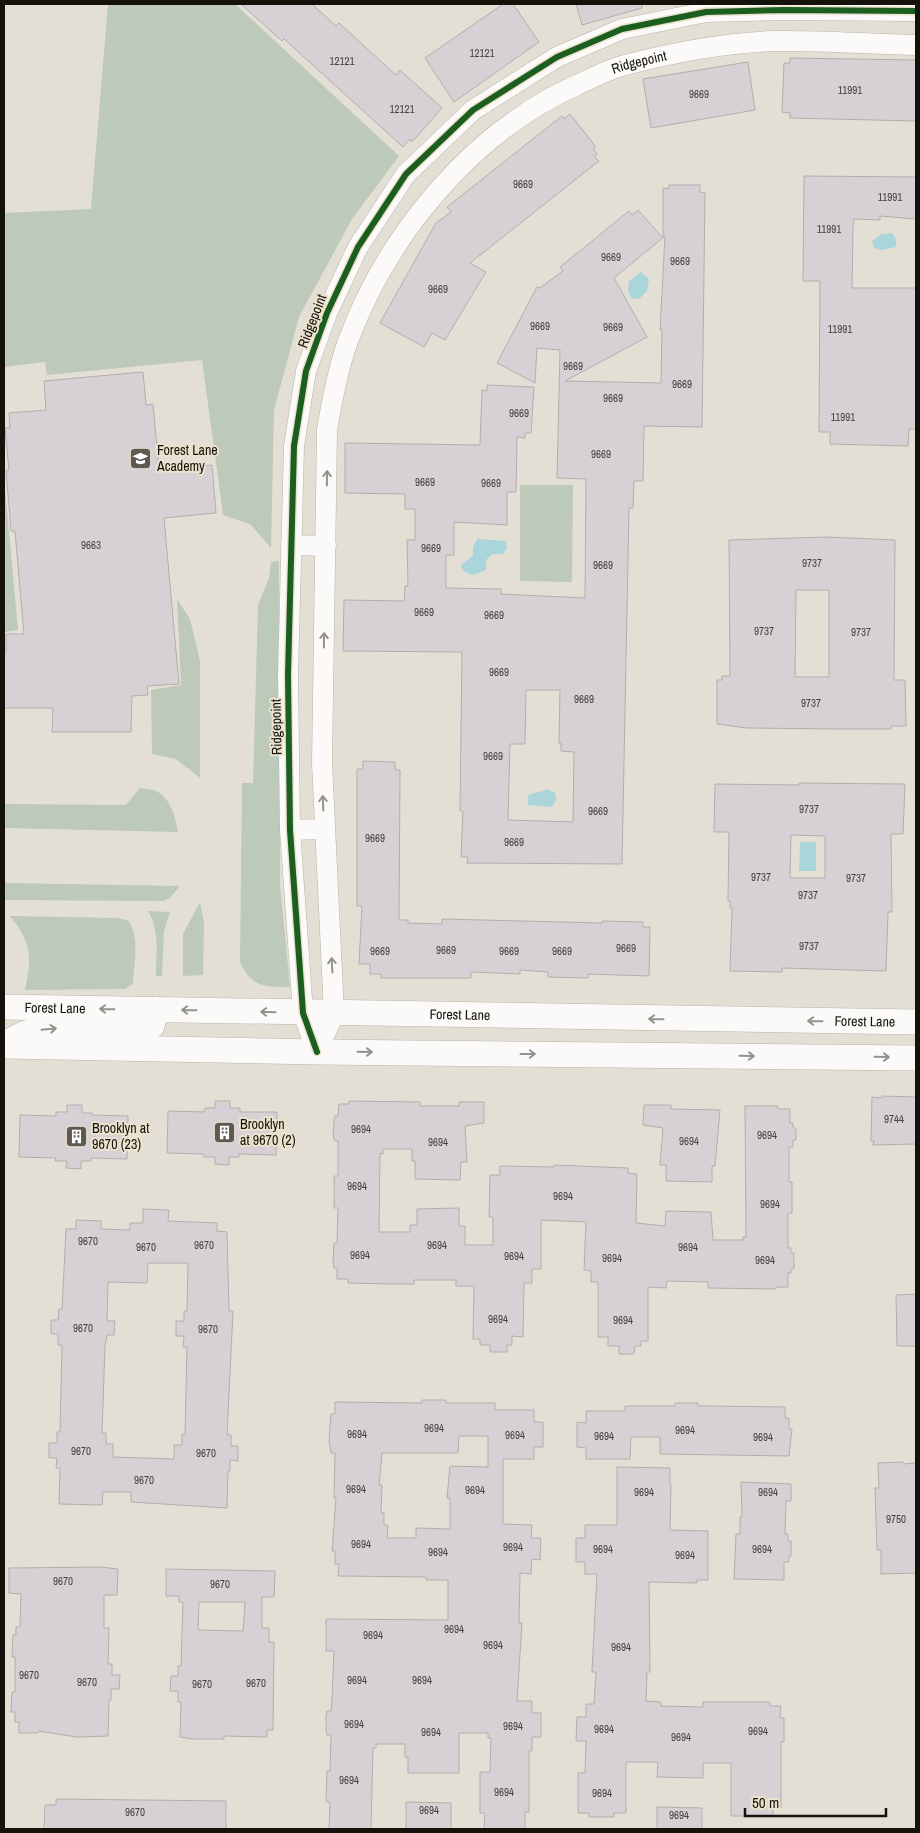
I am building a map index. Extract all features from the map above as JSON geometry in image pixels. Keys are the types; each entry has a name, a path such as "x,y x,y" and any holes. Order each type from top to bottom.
{"main road":[{"name":"Forest Lane","path":"4,1007 334,1014 916,1022"},
{"path":"4,1045 25,1032 50,1028 137,1030 152,1026 156,1010"},
{"path":"702,1056 704,1020"},
{"path":"848,1057 854,1047 867,1038 916,1039"},
{"path":"4,1045 317,1052 916,1058"}],"street":[{"name":"Ridgepoint","path":"317,1052 303,1013 290,830 288,676 294,446 306,371 327,313 358,247 406,174 473,110 557,57 622,29 706,12 784,10 916,11"},
{"name":"Ridgepoint","path":"317,1052 334,1014 322,763 327,430 332,400 348,340 386,260 433,195 494,135 549,97 627,64 712,47 774,41 916,45"},
{"path":"291,544 326,546"},
{"path":"290,830 324,829"}],"green space":[{"path":"108,4 235,4 399,156 352,219 299,317 274,410 271,548 250,524 223,515 202,360 47,375 45,362 4,367 4,213 91,209"},
{"path":"4,478 18,630 4,632"},
{"path":"520,485 573,485 572,582 520,581"},
{"path":"279,561 280,885 290,987 266,986 254,981 249,977 240,962 242,783 253,783 258,605 269,578 271,562"},
{"path":"177,599 190,619 200,661 200,778 176,759 152,754 151,690 181,685"},
{"path":"140,788 156,791 165,798 174,814 178,832 4,828 4,804 126,805"},
{"path":"4,883 180,886 170,898 163,901 4,900"},
{"path":"200,902 204,923 203,975 183,976 183,934"},
{"path":"148,911 170,912 164,931 162,976 156,976 156,934"},
{"path":"10,916 118,918 129,921 135,944 133,984 125,989 25,990 29,968 28,951 23,934"}],"water":[{"path":"892,233 896,239 896,247 882,250 874,248 872,241 881,234"},
{"path":"641,272 649,279 647,291 639,299 631,298 628,290 629,281"},
{"path":"477,539 506,541 507,548 503,554 493,554 486,560 486,570 473,575 463,571 461,565 473,556 473,547"},
{"path":"547,789 555,793 556,800 552,807 528,805 528,796"},
{"path":"800,842 816,842 816,871 799,871"}],"building":[{"path":"241,4 312,4 336,26 339,23 396,75 400,70 442,108 412,142 410,139 403,147 284,39 282,41"},
{"path":"503,4 513,4 539,42 454,102 425,58"},
{"path":"576,4 642,4 642,8 582,25"},
{"path":"790,58 916,60 916,121 790,118 790,113 782,112 784,63 790,63"},
{"path":"748,62 755,110 651,128 643,79"},
{"path":"570,114 596,147 593,149 597,154 594,156 599,161 470,263 486,272 445,340 432,333 424,347 380,323 436,223 451,212 447,207 562,116 564,119"},
{"path":"804,176 916,177 916,219 880,216 880,220 854,219 853,227 852,288 916,288 916,429 909,429 908,446 830,444 830,432 819,432 820,281 803,281"},
{"path":"669,185 700,185 700,192 705,193 702,427 644,426 643,481 634,481 633,508 629,508 622,864 467,863 468,857 461,857 463,811 460,811 462,652 343,651 344,600 404,601 405,586 408,586 407,540 415,540 415,509 405,509 405,494 345,493 345,443 480,445 482,390 487,391 487,385 534,387 531,433 525,433 525,438 517,437 516,492 507,492 507,525 454,522 454,555 446,555 446,588 501,589 501,594 585,598 586,479 557,478 560,350 537,348 535,383 497,363 537,287 540,288 563,271 560,267 629,211 632,215 638,210 663,238 663,188 669,189","holes":["665,236 660,330 662,329 661,383 565,381 647,337 614,278","526,690 560,690 559,743 561,743 561,751 574,752 573,822 508,820 510,744 525,744"]},
{"path":"143,372 146,405 153,404 159,470 212,465 216,513 164,518 179,684 147,686 148,695 132,696 131,732 52,732 53,708 4,708 6,634 24,634 15,531 11,531 6,470 9,470 5,428 10,428 9,413 46,410 44,381"},
{"path":"827,537 895,540 894,680 905,680 906,726 891,726 891,729 838,729 747,728 717,724 717,680 722,680 722,676 730,676 729,540","holes":["796,590 829,590 829,677 795,677"]},
{"path":"363,761 395,762 395,770 400,770 399,920 408,920 408,923 442,924 442,919 602,923 602,921 643,922 643,927 650,927 649,976 588,974 588,978 548,977 548,972 520,970 520,974 471,972 471,978 381,978 381,974 370,974 370,964 359,964 362,906 357,906 357,769 363,769"},
{"path":"799,783 905,784 903,834 891,834 892,912 888,912 886,971 782,968 782,972 730,971 732,908 730,908 730,901 728,901 729,832 714,832 715,784 799,785","holes":["791,835 825,836 825,878 790,878"]},
{"path":"882,1096 916,1097 916,1144 873,1145 874,1141 871,1141 872,1097 882,1098"},
{"name":"Brooklyn at 9670 (2)","path":"215,1101 230,1101 230,1108 240,1108 240,1112 277,1112 276,1155 239,1154 239,1157 229,1157 229,1165 215,1164 215,1157 204,1157 204,1154 167,1153 168,1111 204,1112 205,1108 215,1108"},
{"path":"349,1101 420,1102 420,1106 459,1106 459,1102 484,1102 484,1123 465,1126 467,1162 461,1162 460,1180 415,1179 415,1161 412,1161 412,1149 383,1149 383,1154 380,1153 379,1232 410,1232 410,1225 417,1225 417,1209 459,1208 459,1226 465,1226 465,1245 493,1245 493,1217 489,1217 490,1175 500,1175 500,1166 554,1167 554,1165 628,1168 628,1173 637,1174 636,1223 665,1226 666,1211 711,1212 713,1240 743,1240 743,1237 746,1237 745,1106 778,1106 778,1109 790,1109 790,1123 793,1123 793,1127 796,1129 796,1140 793,1140 793,1147 789,1147 789,1182 792,1182 792,1213 788,1213 788,1248 791,1248 791,1253 794,1253 794,1269 791,1269 791,1273 788,1273 788,1287 776,1287 776,1289 708,1288 708,1282 667,1281 666,1288 648,1287 648,1341 641,1341 641,1346 635,1346 634,1354 619,1354 619,1346 608,1346 608,1337 598,1337 598,1282 591,1282 591,1271 584,1270 586,1222 541,1220 541,1269 532,1269 532,1283 524,1283 523,1337 512,1336 512,1345 507,1345 507,1352 490,1352 490,1345 480,1345 480,1339 473,1339 474,1286 456,1286 456,1280 414,1280 414,1284 391,1284 348,1283 348,1279 337,1279 337,1268 334,1268 333,1262 334,1243 337,1243 338,1208 334,1208 334,1176 338,1176 338,1141 335,1141 333,1136 334,1121 335,1116 338,1116 339,1104 349,1104"},
{"name":"Brooklyn at 9670 (23)","path":"67,1105 82,1105 82,1113 92,1113 92,1115 128,1116 127,1159 91,1158 91,1161 81,1161 81,1169 66,1168 67,1161 55,1161 56,1158 19,1157 20,1115 56,1116 56,1112 67,1112"},
{"path":"644,1105 671,1105 671,1109 720,1110 715,1166 712,1166 712,1182 666,1181 666,1165 660,1165 663,1128 643,1125"},
{"path":"143,1209 169,1210 168,1221 217,1223 217,1231 227,1232 229,1311 233,1311 227,1435 231,1435 231,1446 238,1446 238,1461 230,1460 227,1508 131,1502 131,1492 103,1492 102,1505 59,1504 60,1468 56,1468 57,1458 49,1458 49,1443 57,1443 57,1432 60,1432 62,1345 58,1345 58,1334 51,1334 51,1320 58,1320 59,1309 62,1309 66,1229 76,1229 76,1220 101,1221 101,1229 130,1230 130,1223 143,1223","holes":["148,1263 188,1263 187,1311 184,1311 184,1321 176,1321 176,1336 184,1336 183,1347 187,1347 185,1435 182,1434 182,1445 174,1445 174,1459 113,1457 113,1444 106,1444 106,1433 102,1433 105,1346 107,1335 114,1335 115,1321 107,1321 108,1282 147,1283"]},
{"path":"916,1294 916,1346 897,1346 896,1295"},
{"path":"422,1400 446,1400 446,1403 495,1403 495,1410 534,1410 534,1422 543,1422 543,1447 534,1447 534,1459 503,1459 503,1524 532,1525 531,1538 541,1538 540,1560 532,1559 531,1574 520,1573 519,1623 522,1623 517,1701 532,1701 532,1713 541,1713 541,1737 532,1737 532,1751 529,1751 529,1812 525,1812 525,1829 484,1829 485,1813 480,1813 480,1772 490,1772 491,1738 488,1738 488,1733 459,1733 459,1773 408,1773 408,1757 405,1757 405,1744 376,1744 376,1748 373,1748 371,1829 329,1829 330,1802 327,1802 326,1798 327,1771 330,1771 331,1735 327,1735 326,1716 327,1711 331,1711 334,1651 326,1651 326,1619 448,1620 448,1580 426,1580 426,1577 338,1576 339,1564 335,1564 335,1551 332,1551 336,1498 334,1498 335,1453 331,1453 329,1441 331,1414 335,1414 335,1402 422,1403","holes":["459,1436 488,1436 488,1467 450,1466 447,1498 450,1498 450,1529 416,1528 416,1538 387,1538 388,1525 384,1525 384,1513 381,1513 382,1485 379,1485 382,1453 458,1453"]},
{"path":"675,1403 698,1403 698,1406 785,1407 785,1418 789,1418 789,1429 792,1429 789,1456 660,1454 660,1437 631,1437 630,1459 586,1459 586,1448 577,1447 577,1422 586,1423 586,1411 625,1411 625,1406 675,1406"},
{"path":"903,1462 903,1464 916,1463 916,1573 881,1574 881,1550 877,1550 875,1488 879,1488 878,1463"},
{"path":"617,1467 670,1468 670,1530 708,1531 708,1580 697,1580 697,1583 649,1582 650,1672 647,1672 646,1701 661,1702 661,1706 703,1707 703,1702 770,1702 770,1706 781,1706 780,1718 784,1718 784,1742 781,1742 781,1808 773,1808 773,1816 731,1816 731,1763 703,1763 703,1778 657,1777 658,1762 626,1762 626,1813 614,1813 614,1817 589,1817 589,1813 578,1813 578,1773 585,1773 586,1741 576,1741 577,1717 586,1717 586,1704 594,1704 596,1672 592,1672 597,1574 585,1574 585,1562 576,1562 576,1538 585,1538 585,1525 617,1525"},
{"path":"741,1482 791,1484 791,1501 786,1501 785,1534 788,1534 788,1541 791,1541 791,1556 789,1556 789,1562 784,1562 784,1580 734,1579 736,1534 740,1534 740,1517 742,1517"},
{"path":"101,1567 118,1569 117,1595 104,1595 104,1628 109,1628 108,1664 112,1664 112,1675 120,1675 119,1689 111,1689 108,1736 77,1737 38,1731 38,1733 19,1733 19,1722 15,1722 15,1712 11,1712 12,1692 15,1692 15,1657 12,1657 13,1635 16,1635 16,1627 20,1627 21,1594 9,1593 9,1568"},
{"path":"166,1569 275,1571 274,1597 262,1597 262,1628 269,1628 269,1642 274,1642 273,1730 267,1730 267,1737 224,1736 224,1739 192,1739 180,1737 181,1702 178,1702 178,1691 170,1691 171,1676 178,1676 178,1666 181,1666 183,1602 179,1602 179,1596 166,1596","holes":["199,1602 245,1602 243,1631 198,1630"]},
{"path":"56,1799 226,1801 226,1829 44,1829 45,1805 56,1805"},
{"path":"406,1802 451,1803 451,1829 406,1829"},
{"path":"657,1807 702,1808 702,1829 657,1829"}],"cycle path":[{"path":"317,1052 303,1013 290,830 288,675 294,446 306,371 327,313 358,247 406,174 473,110 557,57 622,29 706,12 784,10 916,11"}],"place":[{"name":"Forest Lane Academy","path":"141,458"},
{"name":"Brooklyn at 9670 (2)","path":"224,1132"},
{"name":"Brooklyn at 9670 (23)","path":"76,1136"}]}
